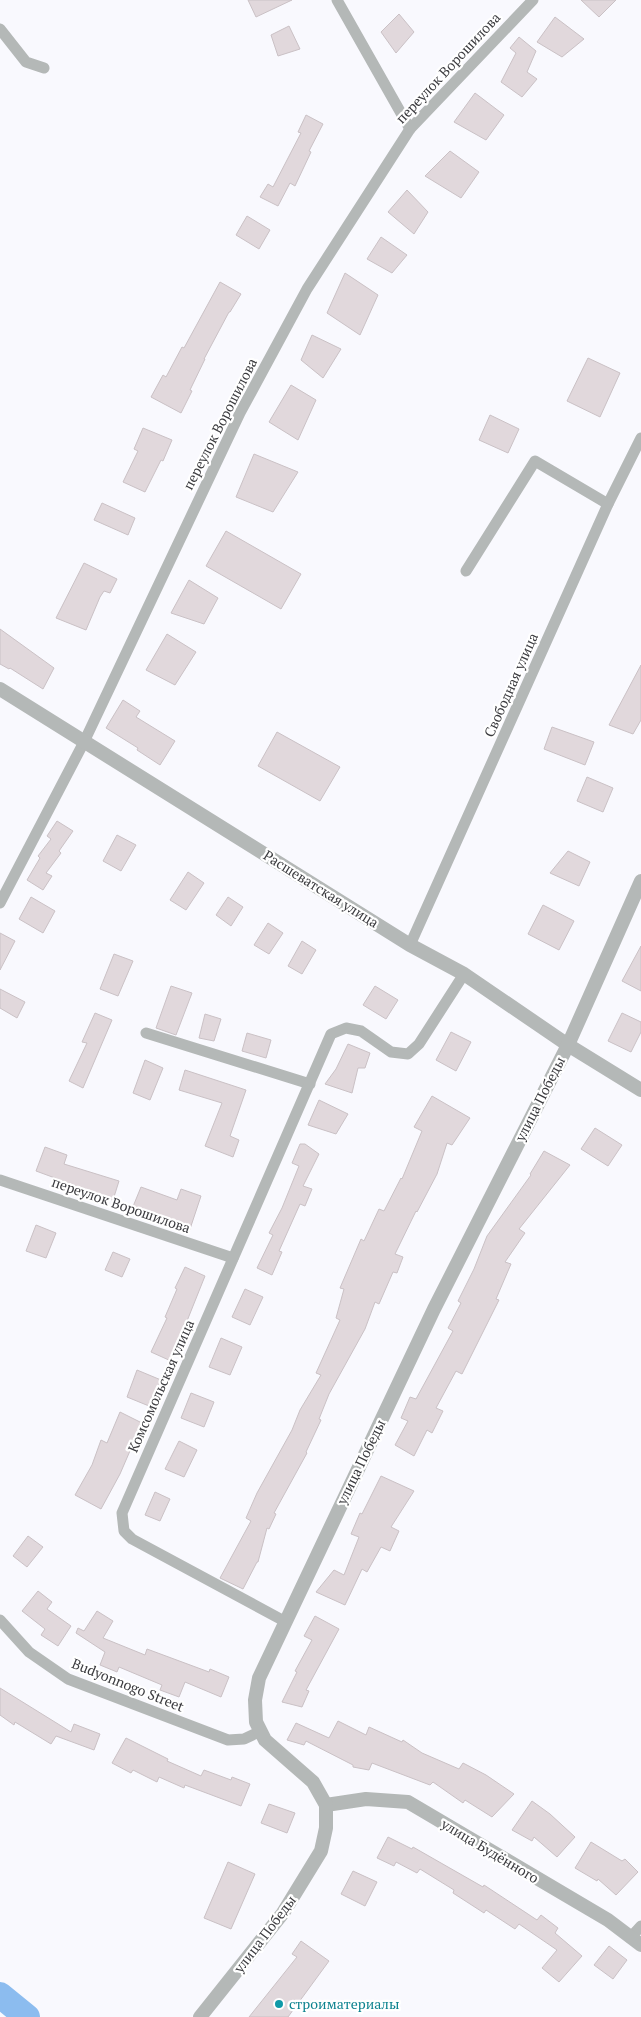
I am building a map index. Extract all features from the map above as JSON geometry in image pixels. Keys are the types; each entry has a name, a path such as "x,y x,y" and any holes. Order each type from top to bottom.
{"street":[{"path":"337,0 410,130"},
{"name":"переулок Ворошилова","path":"0,903 84,742 240,413 307,289 410,130 533,0"},
{"path":"0,29 26,62 44,68"},
{"name":"Свободная улица","path":"410,944 608,504 641,438"},
{"path":"466,571 535,461 608,504"},
{"name":"Расшеватская улица","path":"0,689 410,944 464,974 568,1045 641,1090"},
{"name":"улица Победы","path":"200,2017 283,1913 320,1851 326,1828 326,1805 313,1782 265,1740 256,1722 255,1700 260,1678 434,1309 568,1045 641,881"},
{"name":"Комсомольская улица","path":"286,1622 132,1539 124,1531 122,1513 331,1034 346,1028 361,1031 391,1052 408,1054 419,1044 464,974"},
{"path":"146,1033 310,1084"},
{"name":"переулок Ворошилова","path":"0,1180 233,1258"},
{"name":"Budyonnogo Street","path":"0,1620 29,1652 68,1679 228,1740 244,1739 261,1731"},
{"name":"улица Будённого","path":"326,1805 366,1798 408,1802 608,1920 635,1942"},
{"path":"635,1942 641,1926"}],"building":[{"path":"248,0 292,0 256,17"},
{"path":"581,0 616,0 599,17"},
{"path":"399,14 414,32 396,53 381,32"},
{"path":"555,17 584,39 562,57 537,42"},
{"path":"289,26 300,49 278,56 271,35"},
{"path":"519,37 536,51 527,72 537,79 522,97 501,82 516,53 510,48"},
{"path":"475,93 504,115 486,140 454,122"},
{"path":"306,115 323,124 309,151 311,152 295,186 290,183 278,206 260,197 268,184 273,187 301,133 298,132"},
{"path":"450,151 479,172 461,198 425,176"},
{"path":"407,190 428,212 414,234 388,212"},
{"path":"247,216 270,230 259,249 236,235"},
{"path":"381,237 407,255 392,273 367,259"},
{"path":"345,273 378,295 360,335 327,313"},
{"path":"220,282 241,294 229,312 204,359 181,413 151,397 163,375 166,377 182,347 184,348"},
{"path":"312,335 341,349 323,378 301,360"},
{"path":"588,358 620,373 600,417 567,401"},
{"path":"291,385 316,400 298,440 269,422"},
{"path":"490,415 519,429 508,453 479,440"},
{"path":"143,428 172,440 163,461 161,460 145,492 123,482 138,451 134,449"},
{"path":"254,454 298,472 273,512 236,497"},
{"path":"102,503 135,518 128,535 94,520"},
{"path":"226,531 301,574 281,609 206,566"},
{"path":"84,563 117,579 110,593 104,591 100,597 86,630 56,618"},
{"path":"189,580 218,598 204,624 171,613"},
{"path":"0,629 54,668 43,689 10,668 0,664"},
{"path":"167,634 196,652 175,685 146,670"},
{"path":"641,665 641,720 633,734 609,725"},
{"path":"123,700 140,711 136,717 175,741 160,765 137,750 138,748 106,728"},
{"path":"552,727 594,742 585,765 544,749"},
{"path":"277,732 340,767 320,801 258,766"},
{"path":"587,777 613,788 603,812 577,801"},
{"path":"57,821 73,831 59,851 61,853 46,873 52,876 43,890 27,880 40,858 38,856 51,839 47,836"},
{"path":"117,835 136,845 121,871 103,861"},
{"path":"568,851 590,862 579,886 550,873"},
{"path":"188,872 204,883 186,910 170,900"},
{"path":"31,897 55,911 43,933 19,919"},
{"path":"228,897 243,907 231,926 216,915"},
{"path":"543,905 574,921 559,950 528,934"},
{"path":"268,923 283,933 269,954 254,945"},
{"path":"0,933 15,941 0,970"},
{"path":"302,941 316,950 302,974 288,966"},
{"path":"641,946 641,991 622,981"},
{"path":"114,954 133,961 118,996 100,989"},
{"path":"171,986 192,993 176,1035 156,1028"},
{"path":"375,986 398,1000 386,1019 363,1005"},
{"path":"0,989 25,1002 17,1018 0,1008"},
{"path":"95,1013 112,1020 83,1088 69,1081 87,1043 82,1042"},
{"path":"622,1013 641,1022 641,1032 631,1052 608,1041"},
{"path":"205,1014 221,1019 214,1041 199,1038"},
{"path":"451,1032 471,1042 456,1071 436,1060"},
{"path":"247,1033 271,1040 266,1058 242,1051"},
{"path":"348,1044 370,1053 365,1068 358,1068 352,1093 325,1084 336,1069"},
{"path":"145,1060 163,1068 150,1100 133,1093"},
{"path":"185,1070 246,1090 230,1136 239,1140 233,1157 205,1146 222,1103 179,1090"},
{"path":"432,1096 470,1118 452,1145 447,1143 437,1174 395,1254 403,1257 397,1273 393,1272 379,1304 375,1302 365,1329 329,1394 319,1419 321,1420 307,1453 274,1513 276,1514 269,1529 267,1528 258,1562 243,1589 220,1578 251,1521 246,1518 257,1493 292,1430 300,1410 321,1375 316,1373 340,1320 336,1318 344,1289 340,1288 361,1239 364,1241 379,1209 384,1211 402,1179 422,1131 414,1127"},
{"path":"319,1100 348,1114 336,1134 308,1125"},
{"path":"595,1128 622,1145 608,1166 581,1149"},
{"path":"300,1144 305,1144 319,1154 303,1186 312,1189 305,1206 300,1204 279,1251 282,1252 272,1275 257,1268 273,1235 269,1233 282,1208 299,1166 292,1163"},
{"path":"45,1147 67,1155 64,1164 119,1181 113,1200 72,1190 74,1185 36,1171"},
{"path":"544,1151 570,1165 519,1229 525,1233 505,1262 511,1264 496,1299 499,1300 462,1374 456,1371 436,1408 443,1411 432,1433 427,1430 414,1456 395,1445 408,1421 401,1418 410,1397 416,1399 453,1331 448,1328 461,1303 458,1301 474,1269 487,1236 531,1175"},
{"path":"141,1187 177,1200 181,1189 201,1196 189,1232 132,1209"},
{"path":"36,1225 56,1233 46,1258 26,1251"},
{"path":"113,1252 130,1259 122,1277 105,1270"},
{"path":"185,1267 205,1276 171,1361 151,1352 167,1318 165,1317 177,1289 175,1288"},
{"path":"245,1289 263,1297 250,1325 232,1317"},
{"path":"221,1338 242,1347 230,1375 209,1367"},
{"path":"137,1370 161,1380 149,1406 127,1397"},
{"path":"191,1393 214,1402 204,1427 181,1418"},
{"path":"120,1412 142,1423 120,1474 101,1509 75,1495 92,1465 101,1440 107,1443"},
{"path":"179,1441 197,1450 184,1477 165,1469"},
{"path":"381,1476 414,1491 391,1527 399,1531 390,1551 381,1547 367,1572 362,1569 345,1605 316,1592 334,1570 344,1575 359,1537 351,1534 360,1513 362,1514"},
{"path":"155,1492 170,1499 160,1521 145,1515"},
{"path":"28,1536 43,1547 27,1567 13,1556"},
{"path":"38,1591 52,1602 47,1609 71,1626 58,1646 41,1635 45,1629 22,1611"},
{"path":"97,1611 113,1621 103,1638 145,1655 147,1649 209,1672 210,1669 229,1677 221,1697 185,1682 179,1697 160,1690 162,1685 119,1667 117,1672 100,1665 105,1652 76,1633 78,1628 84,1631"},
{"path":"315,1616 339,1629 306,1690 309,1691 302,1707 282,1702 297,1672 295,1671 312,1640 304,1636"},
{"path":"0,1688 71,1732 74,1724 100,1734 94,1750 56,1736 51,1744 15,1722 14,1725 0,1715"},
{"path":"338,1721 366,1735 369,1727 402,1742 403,1740 422,1753 459,1769 463,1763 486,1775 514,1794 492,1817 465,1800 463,1803 433,1782 430,1785 372,1763 369,1770 353,1767 353,1765 306,1741 304,1745 287,1740 296,1723 329,1738"},
{"path":"126,1738 168,1759 167,1761 201,1776 204,1770 231,1780 232,1777 250,1784 241,1806 185,1785 184,1788 159,1777 157,1782 133,1770 131,1773 112,1763"},
{"path":"532,1801 550,1814 575,1837 557,1857 534,1837 532,1841 512,1830"},
{"path":"269,1804 295,1813 287,1833 261,1823"},
{"path":"388,1837 412,1849 413,1847 483,1887 484,1885 537,1920 541,1915 558,1928 555,1933 582,1956 559,1982 542,1968 557,1950 519,1924 515,1929 486,1910 484,1913 453,1893 454,1890 420,1869 417,1873 396,1862 394,1866 377,1858"},
{"path":"591,1842 622,1861 625,1859 638,1872 616,1895 598,1879 597,1881 575,1868"},
{"path":"228,1862 255,1874 231,1929 204,1918"},
{"path":"353,1871 377,1882 365,1906 341,1894"},
{"path":"301,1941 329,1961 288,2017 249,2017 297,1957 292,1954"},
{"path":"609,1946 627,1960 613,1979 594,1965"}],"waterway":[{"path":"0,1995 27,2017"}],"place":[{"name":"строиматериалы","path":"279,2004"}]}
